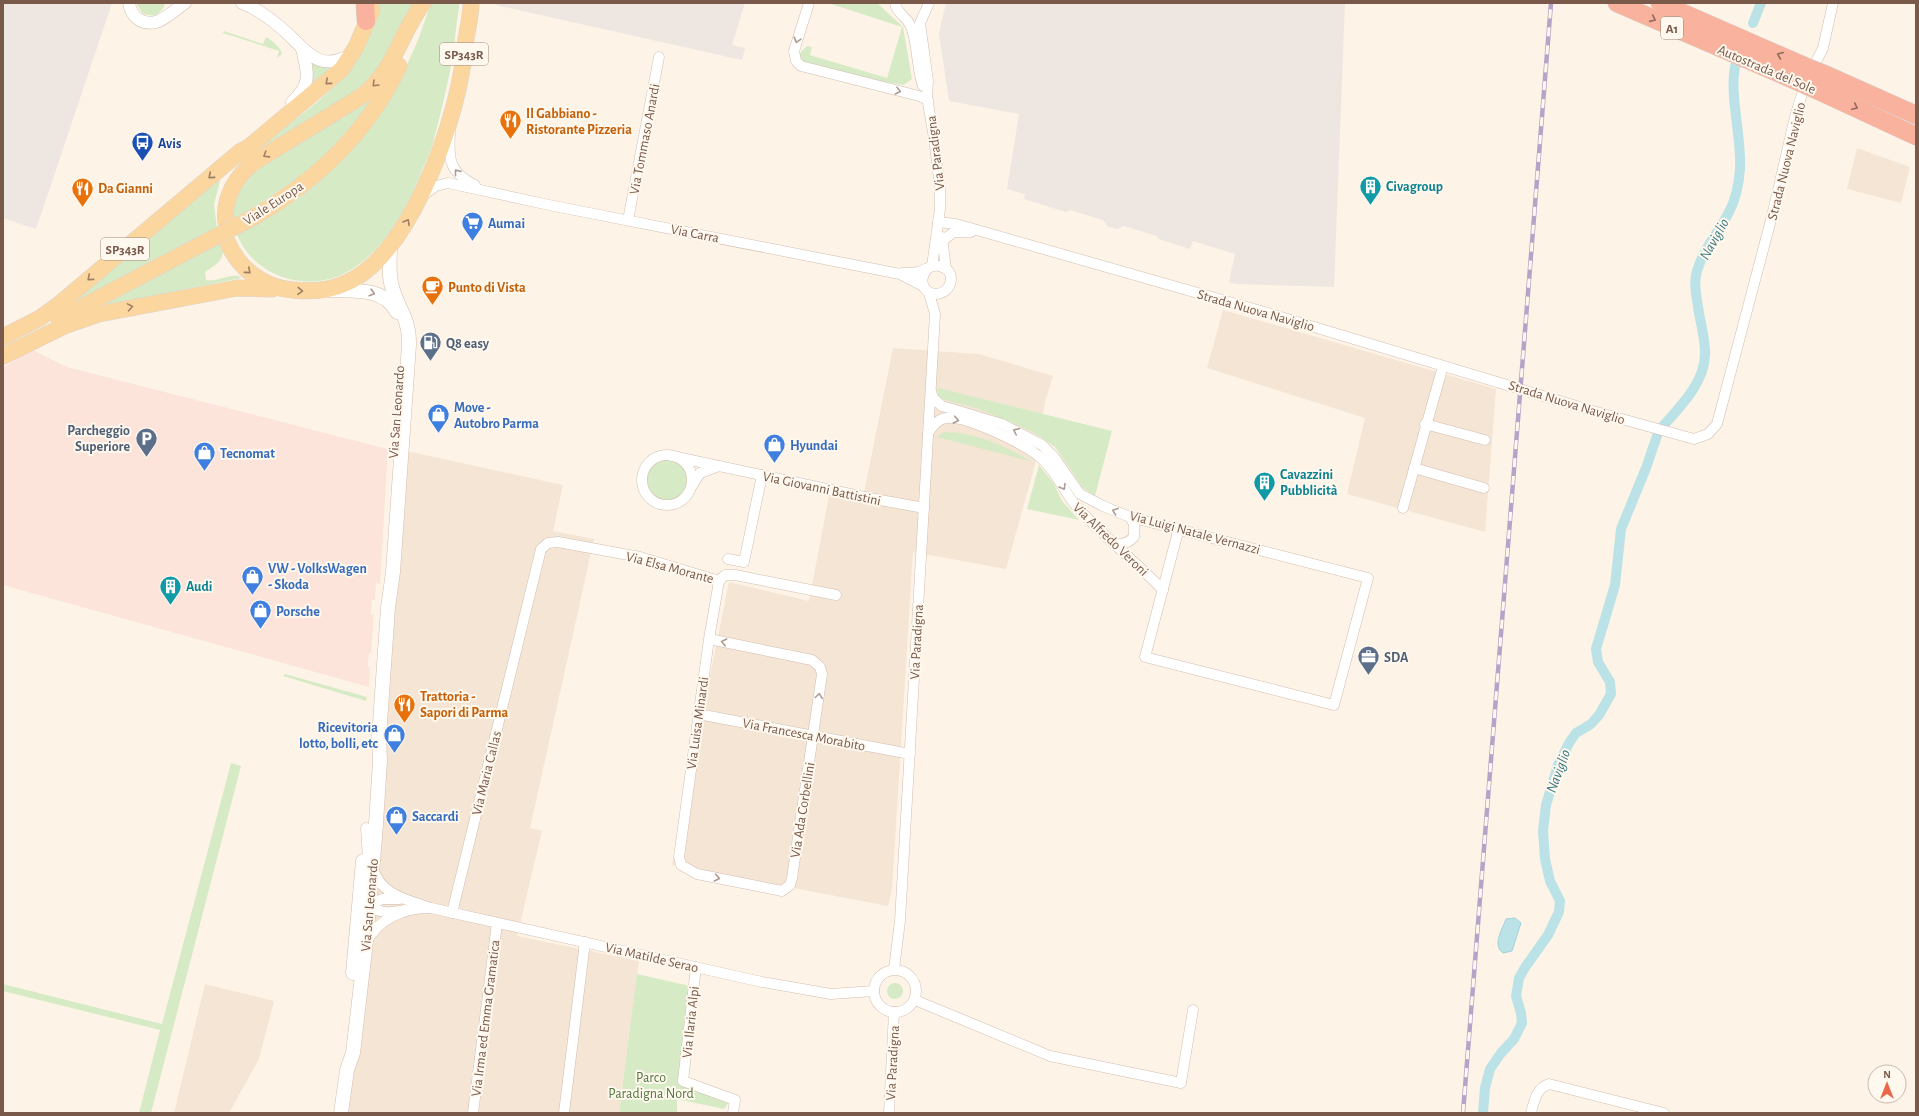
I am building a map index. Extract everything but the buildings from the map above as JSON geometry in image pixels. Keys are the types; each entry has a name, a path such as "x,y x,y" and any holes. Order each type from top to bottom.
{"highway":[{"path":"365,3 366,21"},
{"name":"Autostrada del Sole","path":"1617,3 1731,44 1756,45 1801,74 1819,91 1916,136"},
{"name":"Autostrada del Sole","path":"1660,3 1731,44 1750,62 1801,74 1824,74 1916,115"}],"main road":[{"name":"Viale Europa","path":"374,3 353,53 333,78 255,142 235,167 223,194 220,208 224,224 227,202 242,173 256,162 358,98 373,86 392,61 414,13 423,3"},
{"name":"Viale Europa","path":"3,351 48,325 252,218 285,198 309,180 339,152 366,122 382,98 396,73 414,33 423,3"},
{"name":"SP343R","path":"462,69 471,3"},
{"name":"SP343R","path":"320,290 347,283 359,276 377,261 404,228 420,197 437,156 454,104 462,69 482,3"},
{"name":"SP343R","path":"3,337 34,321 57,306 241,151 255,142"},
{"path":"227,241 235,257 247,270 262,281 281,289"},
{"name":"Via San Leonardo","path":"388,598 393,572 409,338 406,320 391,285 390,246"},
{"path":"3,356 64,326 99,314 237,288 320,290"},
{"name":"Via San Leonardo","path":"320,290 363,291 385,298 394,306 401,322 402,341 388,534 388,598 379,737 380,761 373,863 353,1053 347,1072 341,1113"},
{"name":"Viale Europa","path":"3,346 48,325"},
{"name":"Via San Leonardo","path":"347,1072 346,1054 366,828 379,737"}],"street":[{"path":"129,3 133,14 142,21 154,23 166,17 185,3"},
{"path":"166,17 173,3"},
{"path":"242,3 261,13 288,34 302,49 315,58 331,62 339,61 353,53"},
{"path":"809,3 794,51 796,61 801,66 928,99"},
{"name":"Via Paradigna","path":"895,3 899,13 910,24 922,82 928,99"},
{"name":"Via Paradigna","path":"929,3 920,23 928,80 928,99 938,169 940,209 939,222"},
{"name":"Strada Nuova Naviglio","path":"939,222 956,224 993,234 1271,314 1694,439 1708,434 1717,424 1772,216 1795,117 1805,84 1825,44 1833,3"},
{"path":"903,17 915,19 925,13"},
{"path":"255,142 302,93 308,74 302,49"},
{"name":"Via Tommaso Anardi","path":"628,220 659,57"},
{"name":"Via Carra","path":"454,104 450,131 450,159 455,170 465,180 490,192"},
{"name":"Via Carra","path":"420,197 436,186 448,183 900,274 918,272 930,267"},
{"path":"935,314 942,294 948,289 951,282 950,276 946,269 939,222"},
{"path":"935,314 922,276 930,267 936,248 939,222"},
{"name":"Strada Nuova Naviglio","path":"942,242 949,235 960,231 993,234"},
{"path":"930,267 939,266 946,269"},
{"name":"Via Carra","path":"900,274 926,289"},
{"path":"926,289 934,294 942,294"},
{"name":"Via Paradigna","path":"894,969 900,921 935,314"},
{"path":"1403,508 1443,366"},
{"name":"Via Luigi Natale Vernazzi","path":"931,391 933,398 942,406 1002,424 1042,445 1054,457 1080,494 1103,506 1130,516 1368,578 1334,705"},
{"name":"Via Alfredo Veroni","path":"928,438 931,428 939,421 945,418 953,418 992,431 1024,446 1040,457 1050,467 1075,506 1163,590"},
{"path":"1426,424 1484,440"},
{"path":"672,456 680,458 688,467 692,478 692,486"},
{"name":"Via Giovanni Battistini","path":"721,466 700,473 683,500 672,505 659,504 652,500 646,494 642,482 646,465 656,457 672,456 721,466 869,498 924,508"},
{"path":"1414,468 1484,488"},
{"path":"728,559 744,562 762,475"},
{"path":"1113,542 1121,544 1126,543 1134,537 1134,524 1130,516"},
{"name":"Via Alfredo Veroni","path":"1179,528 1145,657 1334,705"},
{"name":"Via Elsa Morante","path":"548,543 558,542 640,558 719,581 725,575 735,575 836,596"},
{"name":"Via Maria Callas","path":"452,913 541,549 548,543"},
{"name":"Via Luisa Minardi","path":"719,581 698,714 679,858 681,865 697,874 782,891 790,885"},
{"name":"Via Ada Corbellini","path":"709,639 812,660 820,667 822,674 814,735 790,885"},
{"name":"Via Francesca Morabito","path":"698,714 910,754"},
{"path":"354,961 360,940 364,910 369,905 365,897 368,855 366,828"},
{"name":"Via Matilde Serao","path":"373,863 375,872 384,886 405,905"},
{"name":"Via Matilde Serao","path":"369,905 385,898 405,905"},
{"name":"Via Matilde Serao","path":"369,905 380,912 392,912 405,905 420,903 431,908 452,913 762,982 831,994 874,992"},
{"path":"365,950 368,941 379,926 405,905"},
{"name":"Via Irma ed Emma Gramatica","path":"473,1113 498,923"},
{"path":"564,1113 585,942"},
{"name":"Via Ilaria Alpi","path":"696,967 683,1082 735,1100 733,1113"},
{"path":"874,992 877,979 886,971 894,969 908,973 914,981 916,991 915,1000 1050,1056 1181,1083 1193,1010"},
{"name":"Via Paradigna","path":"874,992 879,1004 884,1009 894,1012 900,1012 909,1008 915,1000"},
{"name":"Via Paradigna","path":"889,1113 894,1012"},
{"path":"1531,1113 1538,1092 1548,1084 1664,1113"}],"shaded area":[{"path":"3,3 112,3 36,229 3,218"},
{"path":"497,3 745,3 732,45 745,48 742,60 496,5"},
{"path":"946,3 1345,3 1334,287 1236,284 1229,282 1235,254 1193,241 1190,249 1159,239 1157,236 1124,226 1117,229 1107,226 1103,220 1070,210 1066,212 1024,199 1025,194 1007,189 1019,114 949,101 939,34"},
{"path":"1857,148 1910,167 1901,203 1847,189"},
{"path":"1223,310 1496,389 1485,532 1347,494 1365,418 1207,368"},
{"path":"893,348 979,354 1053,376 1045,402 1035,465 1006,569 913,552 892,890 888,906 672,865 729,582 809,601 829,496 862,503"},
{"path":"31,349 67,367 388,449 380,584 376,583 375,600 372,600 371,614 374,614 371,653 369,653 368,661 368,667 370,667 369,687 3,585 3,368"},
{"path":"407,451 563,485 553,531 594,539 530,828 542,831 517,936 639,961 619,1113 344,1113"},
{"path":"205,984 274,1001 259,1059 229,1113 174,1113"}],"green space":[{"path":"136,3 165,4 159,13 149,15 142,13"},
{"path":"379,3 414,3 369,84 251,155 327,94 341,80 364,49 373,27"},
{"path":"431,3 459,3 453,56 431,149 419,178 400,216 388,234 374,250 359,264 341,275 322,281 300,281 280,276 262,267 248,253 237,235 290,204 345,157 402,76 418,40"},
{"path":"828,3 877,3 903,27 912,79 903,85 811,69 801,61 800,53 807,46 812,47 810,55 887,78 902,27"},
{"path":"224,31 263,44 266,37 276,44 282,54 277,58 279,51 223,33"},
{"path":"310,60 333,67 312,86"},
{"path":"375,94 361,115 345,134 312,167 273,195 230,220 241,180"},
{"path":"219,178 220,181 214,205 217,227 61,309"},
{"path":"222,243 223,254 216,264 205,272 206,280 214,280 231,276 239,276 241,278 99,307 199,253 200,254"},
{"path":"938,388 1112,431 1095,496 1083,488 1055,447 1031,431 979,409 938,398"},
{"path":"944,432 968,435 990,441 1033,462 937,437"},
{"path":"667,459 682,465 688,480 682,495 667,501 652,495 646,480 652,465"},
{"path":"1039,465 1054,484 1062,501 1079,520 1027,509"},
{"path":"285,674 367,697 366,701 283,676"},
{"path":"231,763 241,766 151,1113 139,1113 160,1030 3,991 3,984 162,1024"},
{"name":"Parco Paradigna Nord","path":"637,974 690,986 679,1084 729,1102 724,1109 677,1099 677,1113 619,1113"},
{"path":"895,983 902,988 903,991 898,998 895,999 888,994 887,991 892,984"}],"water":[{"path":"1515,918 1521,923 1512,951 1503,953 1498,946 1500,932 1506,919"}],"waterway":[{"name":"Naviglio","path":"1753,23 1761,3"},
{"name":"Naviglio","path":"1663,426 1697,383 1704,363 1704,337 1695,281 1703,255 1725,219 1731,207 1738,185 1740,156 1734,100 1734,74 1736,63"},
{"name":"Naviglio","path":"1483,1113 1485,1088 1490,1069 1501,1053 1514,1039 1522,1023 1516,996 1519,978 1548,935 1559,912 1560,901 1550,881 1545,859 1543,831 1546,805 1558,765 1569,743 1576,733 1591,724 1599,715 1611,694 1610,682 1598,662 1596,649 1615,585 1621,529 1646,468 1658,433"}],"railway":[{"path":"1463,1113 1551,3"}],"place":[{"name":"Il Gabbiano - Ristorante Pizzeria","path":"510,140"},
{"name":"Avis","path":"142,162"},
{"name":"Civagroup","path":"1371,206"},
{"name":"Da Gianni","path":"83,208"},
{"name":"Aumai","path":"472,242"},
{"name":"Punto di Vista","path":"433,306"},
{"name":"Q8 easy","path":"430,362"},
{"name":"Move - Autobro Parma","path":"439,434"},
{"name":"Parcheggio Superiore","path":"146,458"},
{"name":"Hyundai","path":"775,464"},
{"name":"Tecnomat","path":"205,472"},
{"name":"Cavazzini Pubblicità","path":"1264,502"},
{"name":"VW - VolksWagen - Skoda","path":"252,596"},
{"name":"Audi","path":"170,606"},
{"name":"Porsche","path":"261,630"},
{"name":"SDA","path":"1368,676"},
{"name":"Trattoria - Sapori di Parma","path":"404,724"},
{"name":"Ricevitoria lotto, bolli, etc","path":"394,754"},
{"name":"Saccardi","path":"396,836"}]}
